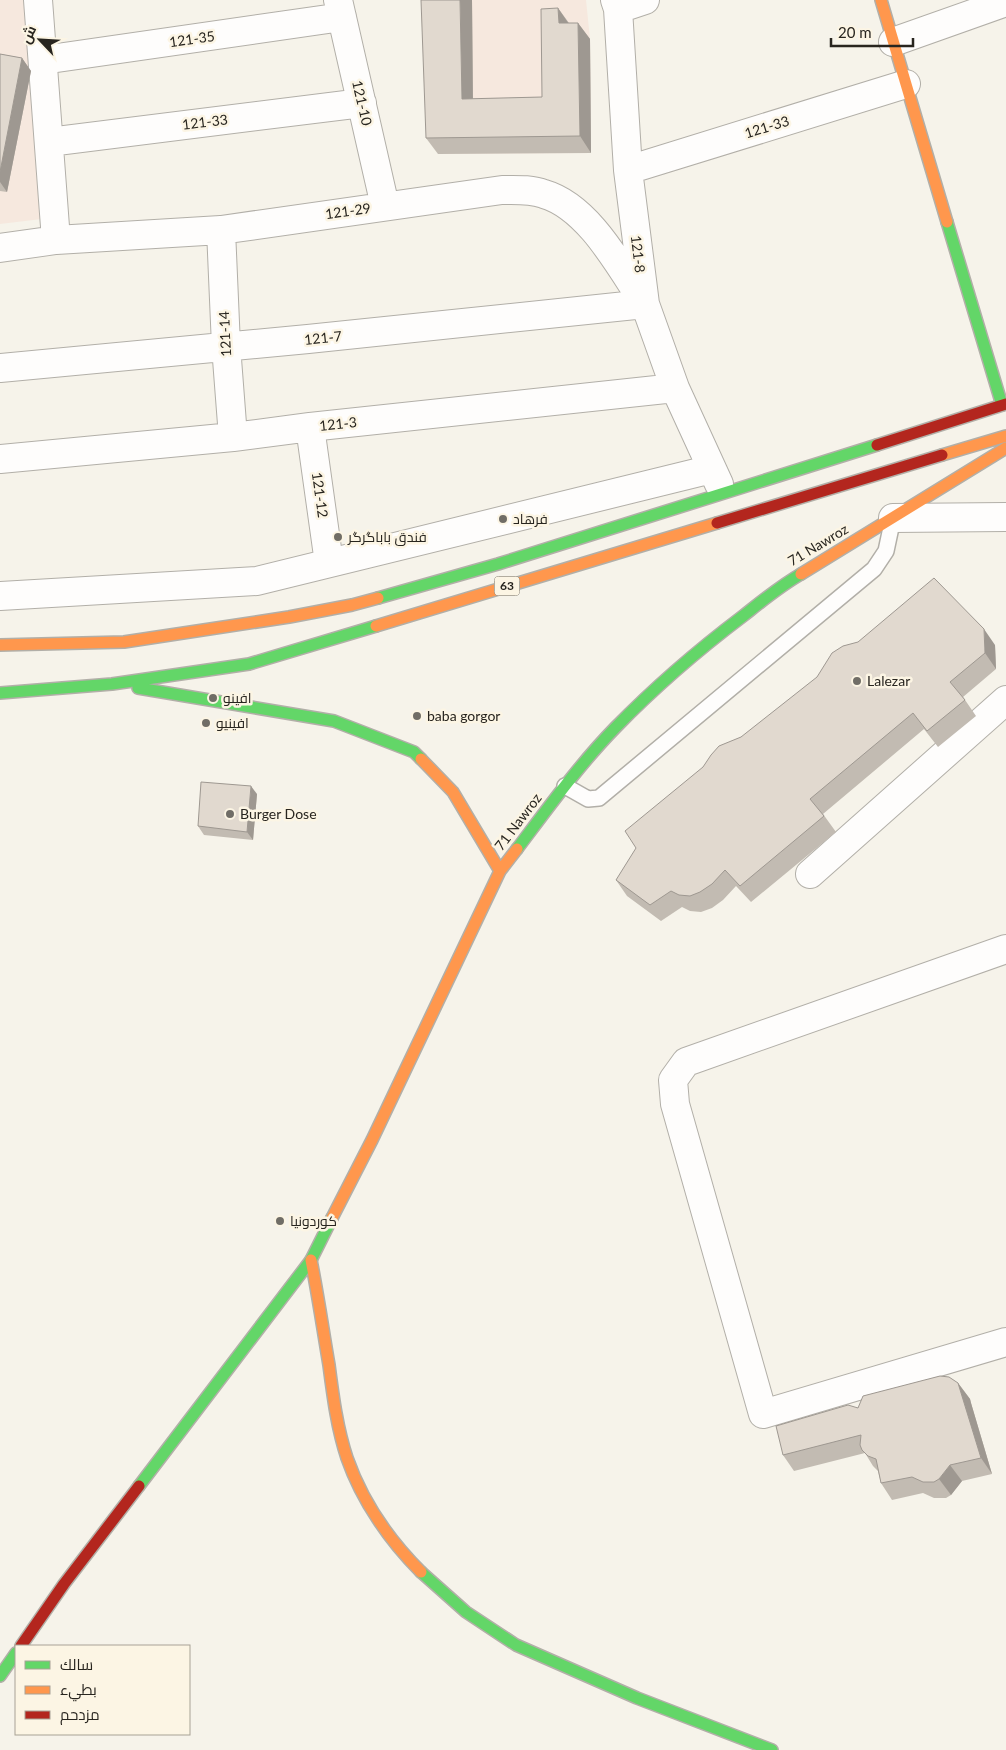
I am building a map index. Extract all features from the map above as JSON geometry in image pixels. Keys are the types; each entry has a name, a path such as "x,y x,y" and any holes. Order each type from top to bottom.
{"main road":[{"path":"881,0 1004,404"},
{"name":"63","path":"0,693 112,684 249,664 884,457 1004,404"},
{"name":"63","path":"0,645 124,642 289,617 352,605 498,564 724,494 884,457 1006,436"},
{"name":"71 Nawroz","path":"22,1645 64,1584 311,1260 372,1140 500,871 565,786 614,729 661,684 719,634 784,584 1006,448"},
{"path":"112,684 334,721 414,752 453,792 500,871"},
{"path":"311,1260 317,1287 336,1414 352,1469 365,1498 380,1522 423,1574 482,1623 516,1644 658,1708 772,1750"},
{"path":"0,1676 15,1654"}],"street":[{"path":"38,0 56,240"},
{"path":"617,5 645,0"},
{"path":"893,42 1006,2"},
{"name":"121-8","path":"617,5 628,170 645,304 675,388 724,494"},
{"name":"121-35","path":"43,60 340,9"},
{"name":"121-10","path":"340,9 385,206"},
{"name":"121-33","path":"628,170 906,84"},
{"name":"121-33","path":"49,142 362,102"},
{"name":"121-29","path":"0,248 56,240 221,230 502,190 524,190 545,194 563,203 582,217 597,234 645,304"},
{"name":"121-14","path":"221,230 226,346 233,437"},
{"name":"121-7","path":"0,368 318,338 645,304"},
{"name":"121-3","path":"0,459 233,437 675,388"},
{"name":"121-12","path":"310,427 329,563"},
{"path":"0,596 257,581 712,469"},
{"path":"893,518 1006,517"},
{"path":"810,874 1006,700"},
{"path":"1006,949 686,1062 673,1080 675,1104 763,1414 1006,1342"}],"lane":[{"path":"565,786 588,799 599,798 874,570 886,551 893,518"}],"shaded area":[{"path":"0,0 29,0 50,218 0,224"},
{"path":"586,0 590,39 591,153 438,154 432,1"}],"building":[{"path":"421,0 460,0 462,99 542,97 541,9 558,8 559,23 578,23 580,136 426,138"},
{"path":"0,54 22,58 0,172"},
{"path":"934,578 984,629 985,653 950,682 965,700 927,731 913,713 810,799 824,816 740,886 725,870 712,884 700,892 690,896 679,895 671,891 650,905 616,880 636,848 625,831 703,767 719,746 741,737 817,677 832,653 843,646 858,642"},
{"name":"Burger Dose","path":"201,782 251,786 247,832 198,826"},
{"path":"940,1376 949,1377 958,1383 981,1458 950,1465 939,1479 934,1482 923,1482 912,1477 881,1483 876,1459 868,1456 862,1450 860,1445 861,1435 783,1455 776,1426 848,1405 858,1408 863,1396"}],"traffic: fast":[{"path":"947,222 1002,405"},
{"path":"378,598 498,564 877,445"},
{"path":"517,849 576,772 630,713 709,642 771,594 801,574"},
{"path":"0,693 112,684 249,664 376,626"},
{"path":"138,688 334,721 414,752 421,759"},
{"path":"139,1486 311,1260 332,1218"},
{"path":"421,1572 466,1612 516,1645 637,1698 772,1750"},
{"path":"0,1676 15,1654"}],"traffic: slow":[{"path":"881,0 947,222"},
{"path":"942,455 1006,436"},
{"path":"801,574 1006,448"},
{"path":"376,626 717,523"},
{"path":"0,645 124,642 289,617 378,598"},
{"path":"421,759 453,792 500,871"},
{"path":"332,1218 372,1140 500,871 517,849"},
{"path":"311,1260 336,1412 347,1458 353,1474 378,1520 398,1547 421,1572"}],"traffic: jam":[{"path":"877,445 1006,404"},
{"path":"717,523 942,455"},
{"path":"22,1645 64,1584 139,1486"}],"place":[{"name":"فرهاد","path":"503,519"},
{"name":"فندق باباگرگر","path":"338,537"},
{"name":"Lalezar","path":"857,681"},
{"name":"افينو","path":"213,698"},
{"name":"baba gorgor","path":"417,716"},
{"name":"افينيو","path":"206,723"},
{"name":"Burger Dose","path":"230,814"},
{"name":"كوردونيا","path":"280,1221"}]}
